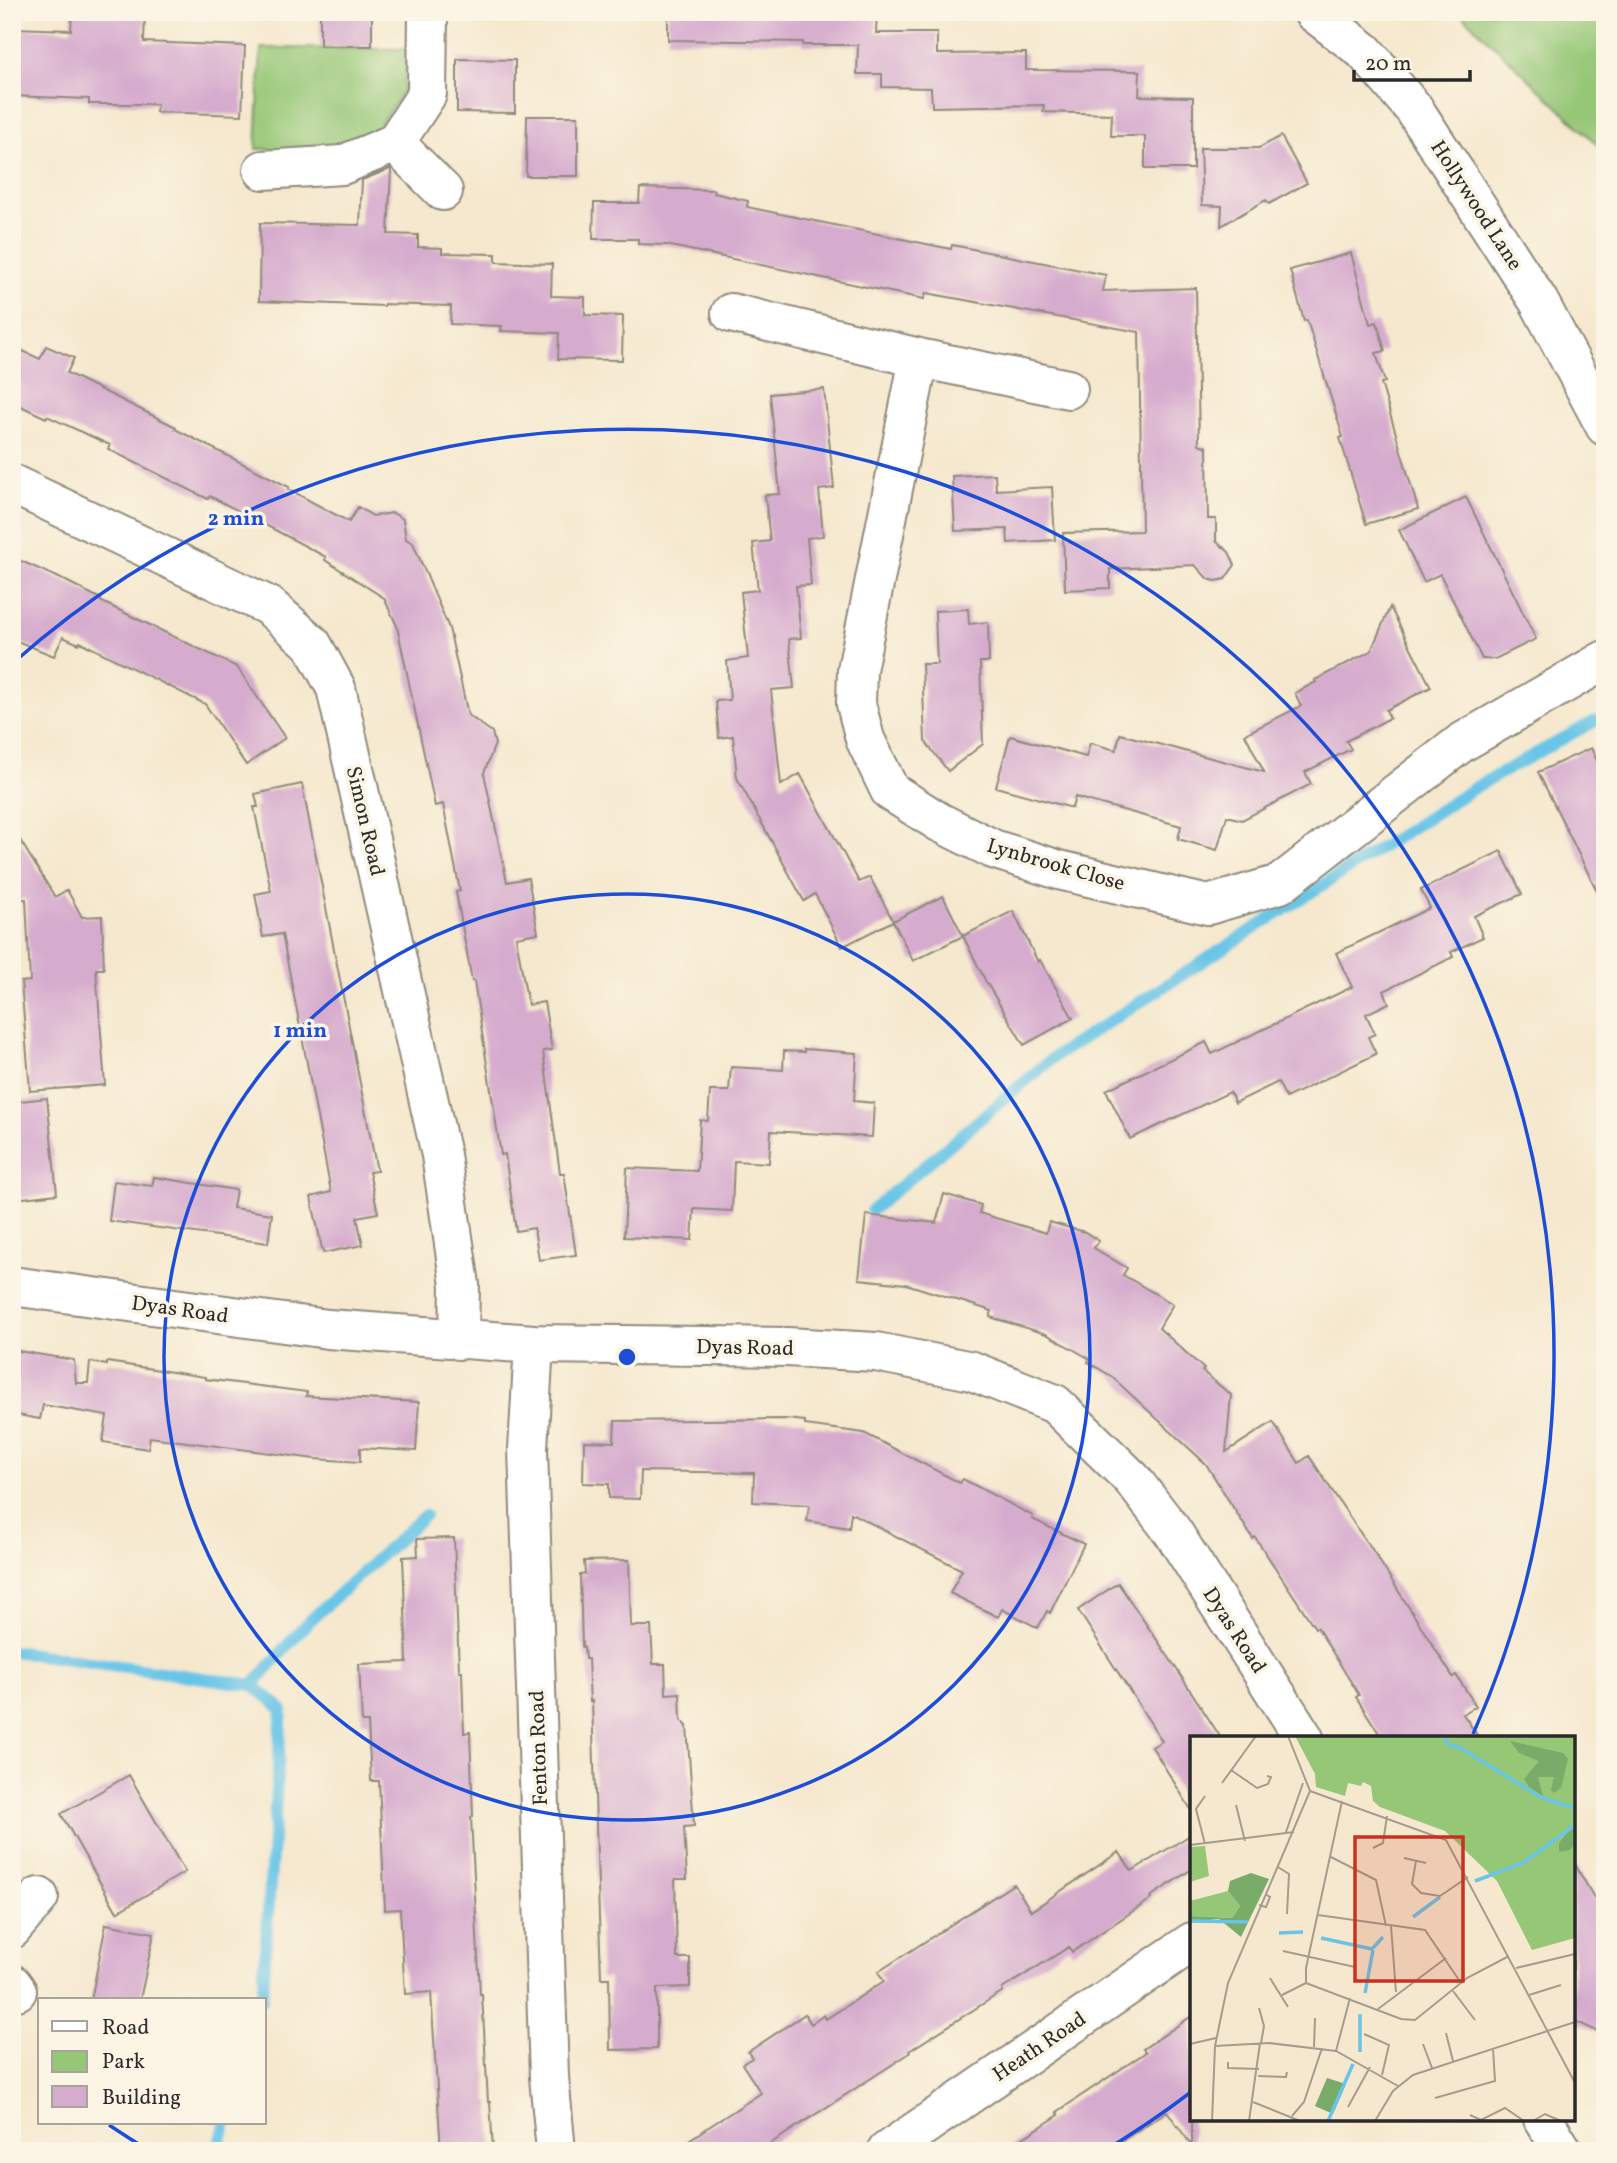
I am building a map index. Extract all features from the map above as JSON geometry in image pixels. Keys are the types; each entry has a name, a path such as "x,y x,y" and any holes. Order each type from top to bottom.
{"street":[{"path":"263,170 342,165 395,143 427,94 428,12"},
{"name":"Hollywood Lane","path":"1313,12 1364,51 1415,109 1539,302 1605,426"},
{"path":"395,143 443,191"},
{"path":"731,313 919,358 1068,389"},
{"name":"Lynbrook Close","path":"919,358 857,670 856,704 865,739 890,791 939,822 993,849 1059,870 1208,905 1280,884 1461,743 1605,660"},
{"name":"Simon Road","path":"12,484 269,606 312,644 336,688 441,1155 460,1285 459,1340"},
{"name":"Dyas Road","path":"12,1286 328,1329 534,1344 876,1352 972,1371 1055,1404 1132,1479 1173,1532 1303,1736"},
{"name":"Fenton Road","path":"534,1344 528,1449 549,2077 556,2151"},
{"path":"12,1929 39,1897"},
{"name":"Heath Road","path":"887,2151 1190,1943"},
{"path":"1544,2121 1563,2151"}],"green space":[{"path":"1459,12 1605,12 1605,152"},
{"path":"261,48 408,49 403,92 373,134 336,150 256,149"}],"building":[{"path":"72,12 145,12 144,42 245,46 242,115 156,112 157,104 89,104 89,99 12,96 14,28 71,30"},
{"path":"320,12 372,12 372,46 320,46"},
{"path":"668,12 877,12 876,33 937,33 937,54 1026,53 1026,70 1140,71 1139,96 1193,97 1193,169 1145,169 1145,136 1111,136 1112,114 1043,112 1044,105 932,107 931,88 882,87 882,74 857,74 858,45 668,40"},
{"path":"457,59 515,60 515,113 457,112"},
{"path":"527,116 578,116 578,176 526,176"},
{"path":"1281,136 1307,183 1269,204 1266,200 1221,226 1222,206 1202,205 1200,148 1259,148"},
{"path":"390,169 388,234 418,235 418,247 442,248 442,253 496,254 496,262 552,264 551,296 585,297 585,315 623,316 622,360 558,359 559,333 501,331 502,326 450,324 451,306 259,301 260,223 360,225 362,180"},
{"path":"640,188 714,190 714,193 748,201 747,207 951,249 952,245 1106,275 1103,291 1196,288 1199,444 1207,447 1208,519 1216,519 1216,541 1229,552 1235,565 1225,579 1216,581 1208,579 1195,565 1110,569 1110,588 1065,590 1063,533 1142,531 1139,332 926,293 924,299 666,245 638,244 638,239 593,239 594,203 639,203"},
{"path":"1351,253 1370,324 1377,322 1385,351 1376,353 1385,382 1381,383 1418,509 1366,524 1340,438 1343,437 1290,270"},
{"path":"12,346 40,359 46,346 74,358 67,373 176,427 175,429 289,487 288,489 349,522 358,507 373,516 393,513 403,519 406,539 413,543 449,628 468,715 492,732 495,744 484,773 507,882 528,878 538,933 516,937 528,1005 544,1002 552,1050 543,1051 560,1173 564,1173 576,1255 539,1260 534,1228 516,1231 505,1154 501,1155 474,981 456,892 460,891 443,804 435,806 397,626 384,598 325,560 326,557 275,530 210,496 208,499 108,449 110,445 12,402"},
{"path":"824,389 834,488 819,490 823,536 807,538 811,585 796,586 801,638 789,639 794,688 771,690 781,785 800,774 859,882 870,877 893,921 842,947 815,894 804,901 737,778 733,736 719,738 716,701 730,700 727,661 748,658 741,592 758,590 753,543 770,541 765,495 780,494 770,394"},
{"path":"995,474 996,490 1052,487 1055,540 1008,543 1007,529 955,531 952,476"},
{"path":"1466,497 1536,639 1495,659 1482,659 1440,574 1424,582 1399,530"},
{"path":"12,557 66,581 101,599 100,601 237,667 285,738 246,765 205,704 80,642 79,644 63,637 54,656 12,639"},
{"path":"1390,607 1431,687 1386,710 1390,718 1346,741 1351,749 1305,772 1311,784 1242,820 1227,816 1217,850 1178,839 1181,826 1075,797 1072,808 996,787 1010,736 1086,757 1090,743 1116,750 1120,734 1264,772 1245,734 1301,706 1295,693 1371,651"},
{"path":"968,609 969,624 988,622 989,662 980,662 983,744 948,771 925,741 922,664 937,664 935,611"},
{"path":"1591,748 1605,778 1605,907 1538,772"},
{"path":"302,784 377,1171 369,1172 378,1213 357,1217 363,1245 323,1253 311,1197 331,1192 307,1063 282,934 263,937 255,894 271,891 254,807 258,807 255,794"},
{"path":"12,827 55,897 67,890 82,917 102,916 104,969 96,969 105,1085 30,1091 21,982 30,981 26,899 12,900"},
{"path":"1501,851 1522,894 1474,916 1483,937 1451,952 1453,957 1384,991 1389,1003 1366,1014 1375,1034 1368,1037 1376,1054 1286,1098 1278,1082 1235,1103 1230,1092 1130,1139 1106,1090 1206,1042 1212,1054 1352,987 1336,953 1430,908 1421,890"},
{"path":"943,896 963,936 913,961 893,921"},
{"path":"1013,911 1038,962 1040,960 1073,1018 1024,1045 985,980 963,936"},
{"path":"804,1049 857,1053 854,1101 874,1103 872,1137 771,1131 769,1163 734,1161 732,1211 694,1209 692,1240 624,1237 627,1168 697,1171 700,1120 708,1121 710,1091 729,1091 731,1067 783,1070 784,1051 804,1052"},
{"path":"47,1098 57,1194 15,1199 12,1176 12,1102"},
{"path":"154,1177 236,1190 233,1208 272,1214 268,1243 109,1221 114,1181 152,1186"},
{"path":"944,1194 981,1205 979,1213 1046,1233 1049,1222 1085,1232 1099,1241 1094,1248 1127,1268 1123,1275 1173,1304 1159,1328 1204,1369 1202,1371 1231,1395 1226,1452 1273,1422 1299,1463 1309,1456 1453,1677 1456,1675 1476,1706 1463,1714 1478,1736 1381,1736 1317,1627 1315,1628 1255,1537 1253,1539 1206,1464 1111,1376 1088,1362 1090,1359 1046,1334 990,1317 992,1311 906,1284 859,1279 866,1215 936,1223"},
{"path":"12,1350 74,1360 76,1383 88,1383 90,1362 107,1365 107,1362 205,1379 307,1392 306,1396 419,1402 416,1451 360,1448 360,1462 315,1459 150,1437 148,1449 103,1442 107,1416 43,1405 40,1419 12,1414"},
{"path":"615,1421 805,1421 805,1425 864,1433 960,1483 963,1479 1033,1516 1032,1519 1084,1544 1050,1613 1047,1611 1038,1628 1002,1609 998,1617 950,1593 962,1570 851,1513 849,1528 807,1521 809,1505 753,1502 754,1473 641,1471 640,1499 609,1498 609,1484 583,1483 584,1441 614,1442"},
{"path":"454,1538 464,1733 470,1732 471,1817 480,1994 493,2151 441,2151 431,1992 405,1994 400,1909 385,1910 379,1781 371,1781 368,1722 362,1722 359,1664 407,1662 403,1557 418,1556 417,1539"},
{"path":"629,1560 631,1626 651,1626 653,1664 665,1664 666,1694 680,1693 681,1720 687,1726 694,1826 684,1827 687,1879 675,1879 677,1958 690,1958 690,1987 657,1988 657,2049 610,2050 609,1978 601,1978 592,1701 590,1702 588,1659 585,1659 582,1647 580,1575 585,1574 584,1561"},
{"path":"1118,1583 1220,1736 1190,1736 1190,1808 1152,1747 1162,1741 1078,1610"},
{"path":"129,1775 185,1872 117,1912 61,1814"},
{"path":"1190,1835 1190,1870 1150,1897 1151,1899 1072,1952 1069,1947 1002,1989 1003,1991 909,2051 910,2053 759,2151 672,2151 761,2093 742,2064 752,2058 748,2052 805,2014 811,2024 824,2015 826,2019 884,1981 878,1972 1014,1884 1031,1911 1119,1852 1132,1871"},
{"path":"1575,1864 1605,1917 1605,2035 1575,2021"},
{"path":"106,1924 154,1933 140,1998 91,1998"},
{"path":"1190,2017 1192,2146 1167,2111 1107,2151 1003,2151 1059,2115 1057,2112 1146,2052 1143,2049"}],"waterway":[{"path":"872,1210 1054,1057 1474,788 1593,722 1605,718"},
{"path":"12,1651 253,1685 305,1625 425,1515"},
{"path":"253,1685 282,1709 262,1998"},
{"path":"217,2151 226,2124"}]}
